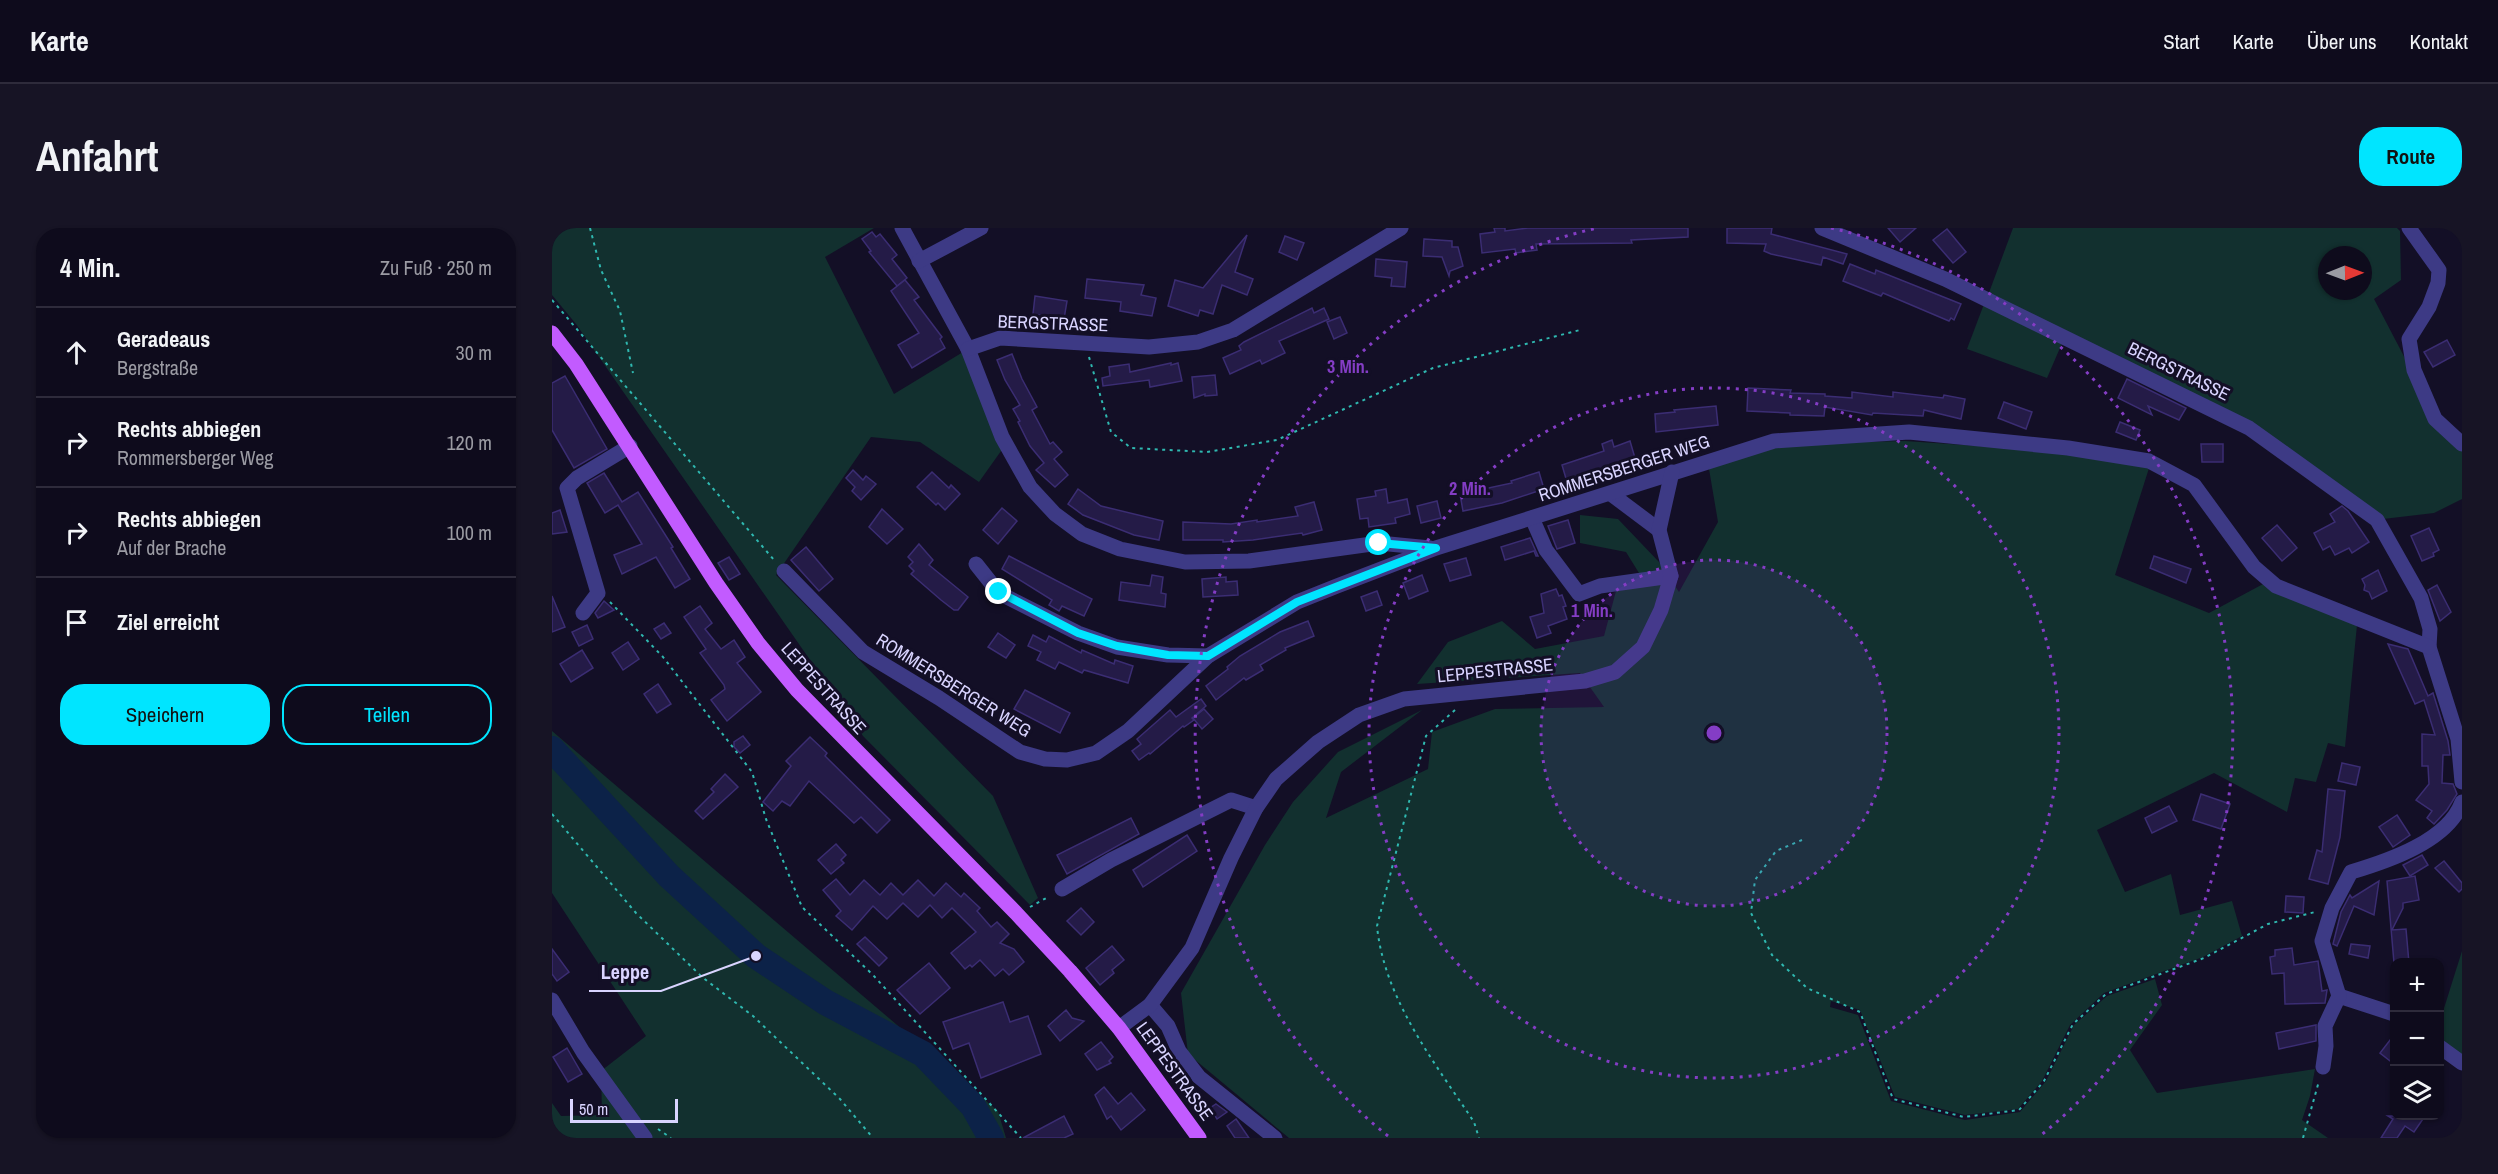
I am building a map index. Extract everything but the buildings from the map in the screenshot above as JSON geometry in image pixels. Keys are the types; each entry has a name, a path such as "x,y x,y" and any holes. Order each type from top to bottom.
{"main road":[{"name":"LEPPESTRASSE","path":"553,335 576,364 716,583 758,643 790,682 1016,914 1119,1028 1198,1138"}],"street":[{"path":"902,228 968,350 1002,437 1030,487 1055,514 1082,534 1120,549 1185,562 1249,561 1379,543 1436,548"},
{"path":"919,261 981,228"},
{"name":"BERGSTRASSE","path":"968,350 1000,338 1149,347 1198,342 1233,330 1401,228"},
{"name":"BERGSTRASSE","path":"1822,228 1945,279 2249,428 2377,520 2421,598 2430,629 2429,646 2460,738 2462,782"},
{"path":"2409,228 2439,270 2438,283 2429,307 2409,339 2414,370 2435,419 2462,444"},
{"name":"ROMMERSBERGER WEG","path":"784,571 863,652 939,698 1020,752 1045,759 1067,760 1096,753 1128,731 1208,656 1297,602 1436,548 1774,441 1909,432 2068,448 2149,461 2194,485 2254,567 2276,586 2429,646"},
{"path":"583,613 598,593 567,488 577,478 630,446"},
{"path":"1532,518 1546,550 1578,594 1600,586 1671,576 1659,530 1672,472"},
{"path":"1611,494 1659,530"},
{"path":"976,564 999,592 1078,633 1117,646 1148,652 1208,656"},
{"name":"LEPPESTRASSE","path":"1119,1028 1150,1005 1192,948 1231,858 1256,808 1276,779 1318,742 1359,715 1404,699 1585,681 1615,672 1643,647 1661,610 1671,576"},
{"path":"1062,890 1111,860 1231,800 1256,808"},
{"path":"2323,1067 2326,1046 2325,1026 2339,996 2322,941 2332,908 2351,872 2386,862 2430,838 2457,815 2462,802"},
{"path":"2339,996 2390,1013"},
{"path":"552,1000 583,1052 645,1138"},
{"path":"1150,1005 1168,1026 1179,1051 1198,1077 1275,1138"},
{"path":"2444,1050 2462,1063"}],"path":[{"path":"590,228 602,270 620,311 633,373"},
{"path":"552,300 784,571"},
{"path":"1086,342 1111,432 1131,448 1207,452 1277,440 1433,368 1580,330"},
{"path":"598,593 636,627 663,657 752,772 766,819 802,907 873,975 1021,1138"},
{"path":"1476,692 1426,736 1377,926 1379,944 1402,1008 1474,1122 1479,1138"},
{"path":"552,814 636,913 702,977 762,1024 840,1099 873,1138"},
{"path":"1802,840 1776,851 1755,880 1752,913 1772,955 1807,988 1860,1012 1893,1099 1964,1117 2019,1110 2044,1081 2073,1024 2106,994 2204,958 2268,924 2332,908"},
{"path":"1016,914 1062,890"},
{"path":"2303,1138 2323,1067"},
{"path":"552,1130 556,1138"}],"green space":[{"path":"552,228 874,228 825,257 894,394 968,349 1006,444 979,482 920,442 871,437 776,575 993,796 1038,898 1030,905 863,736 576,324 552,295"},
{"path":"2013,228 2397,228 2400,231 2401,280 2374,299 2409,366 2462,450 2462,499 2434,513 2383,519 2251,426 1987,298"},
{"path":"1984,304 2063,341 2047,378 1967,349"},
{"path":"1905,441 2068,452 2150,465 2115,575 2209,613 2265,583 2357,625 2345,747 2328,743 2316,782 2295,778 2287,812 2214,773 2097,830 2125,892 2171,874 2180,915 2232,901 2242,936 2203,957 2104,993 2070,1025 2042,1081 2018,1109 1965,1115 1895,1097 1860,1010 1831,1001 1830,1007 1858,1015 1891,1101 1965,1120 2020,1112 2046,1081 2074,1025 2107,996 2155,979 2162,1005 2130,1050 2157,1093 2315,1069 2310,1096 2302,1120 2328,1138 1289,1138 1188,1054 1181,993 1265,845 1293,802 1338,752 1422,710 1341,772 1326,818 1428,769 1432,732 1495,709 1604,707 1580,673 1417,684 1448,642 1502,621 1535,649 1604,636 1616,591 1647,586 1626,552 1580,543 1580,515 1618,519 1659,562 1679,592 1718,522 1708,463 1776,444"},
{"path":"552,731 998,1111 1006,1138 552,1138 552,1103 561,1116 602,1115 601,1071 646,1036 552,893"},
{"path":"2462,951 2462,1060 2444,1047 2444,1008"}],"waterway":[{"path":"552,749 669,876 756,956 825,1002 923,1054 973,1106 991,1138"}],"place":[{"name":"Leppe","path":"756,956"}],"route":[{"path":"999,592 1078,633 1117,646 1168,655 1208,656 1297,602 1436,548 1379,543"}]}
